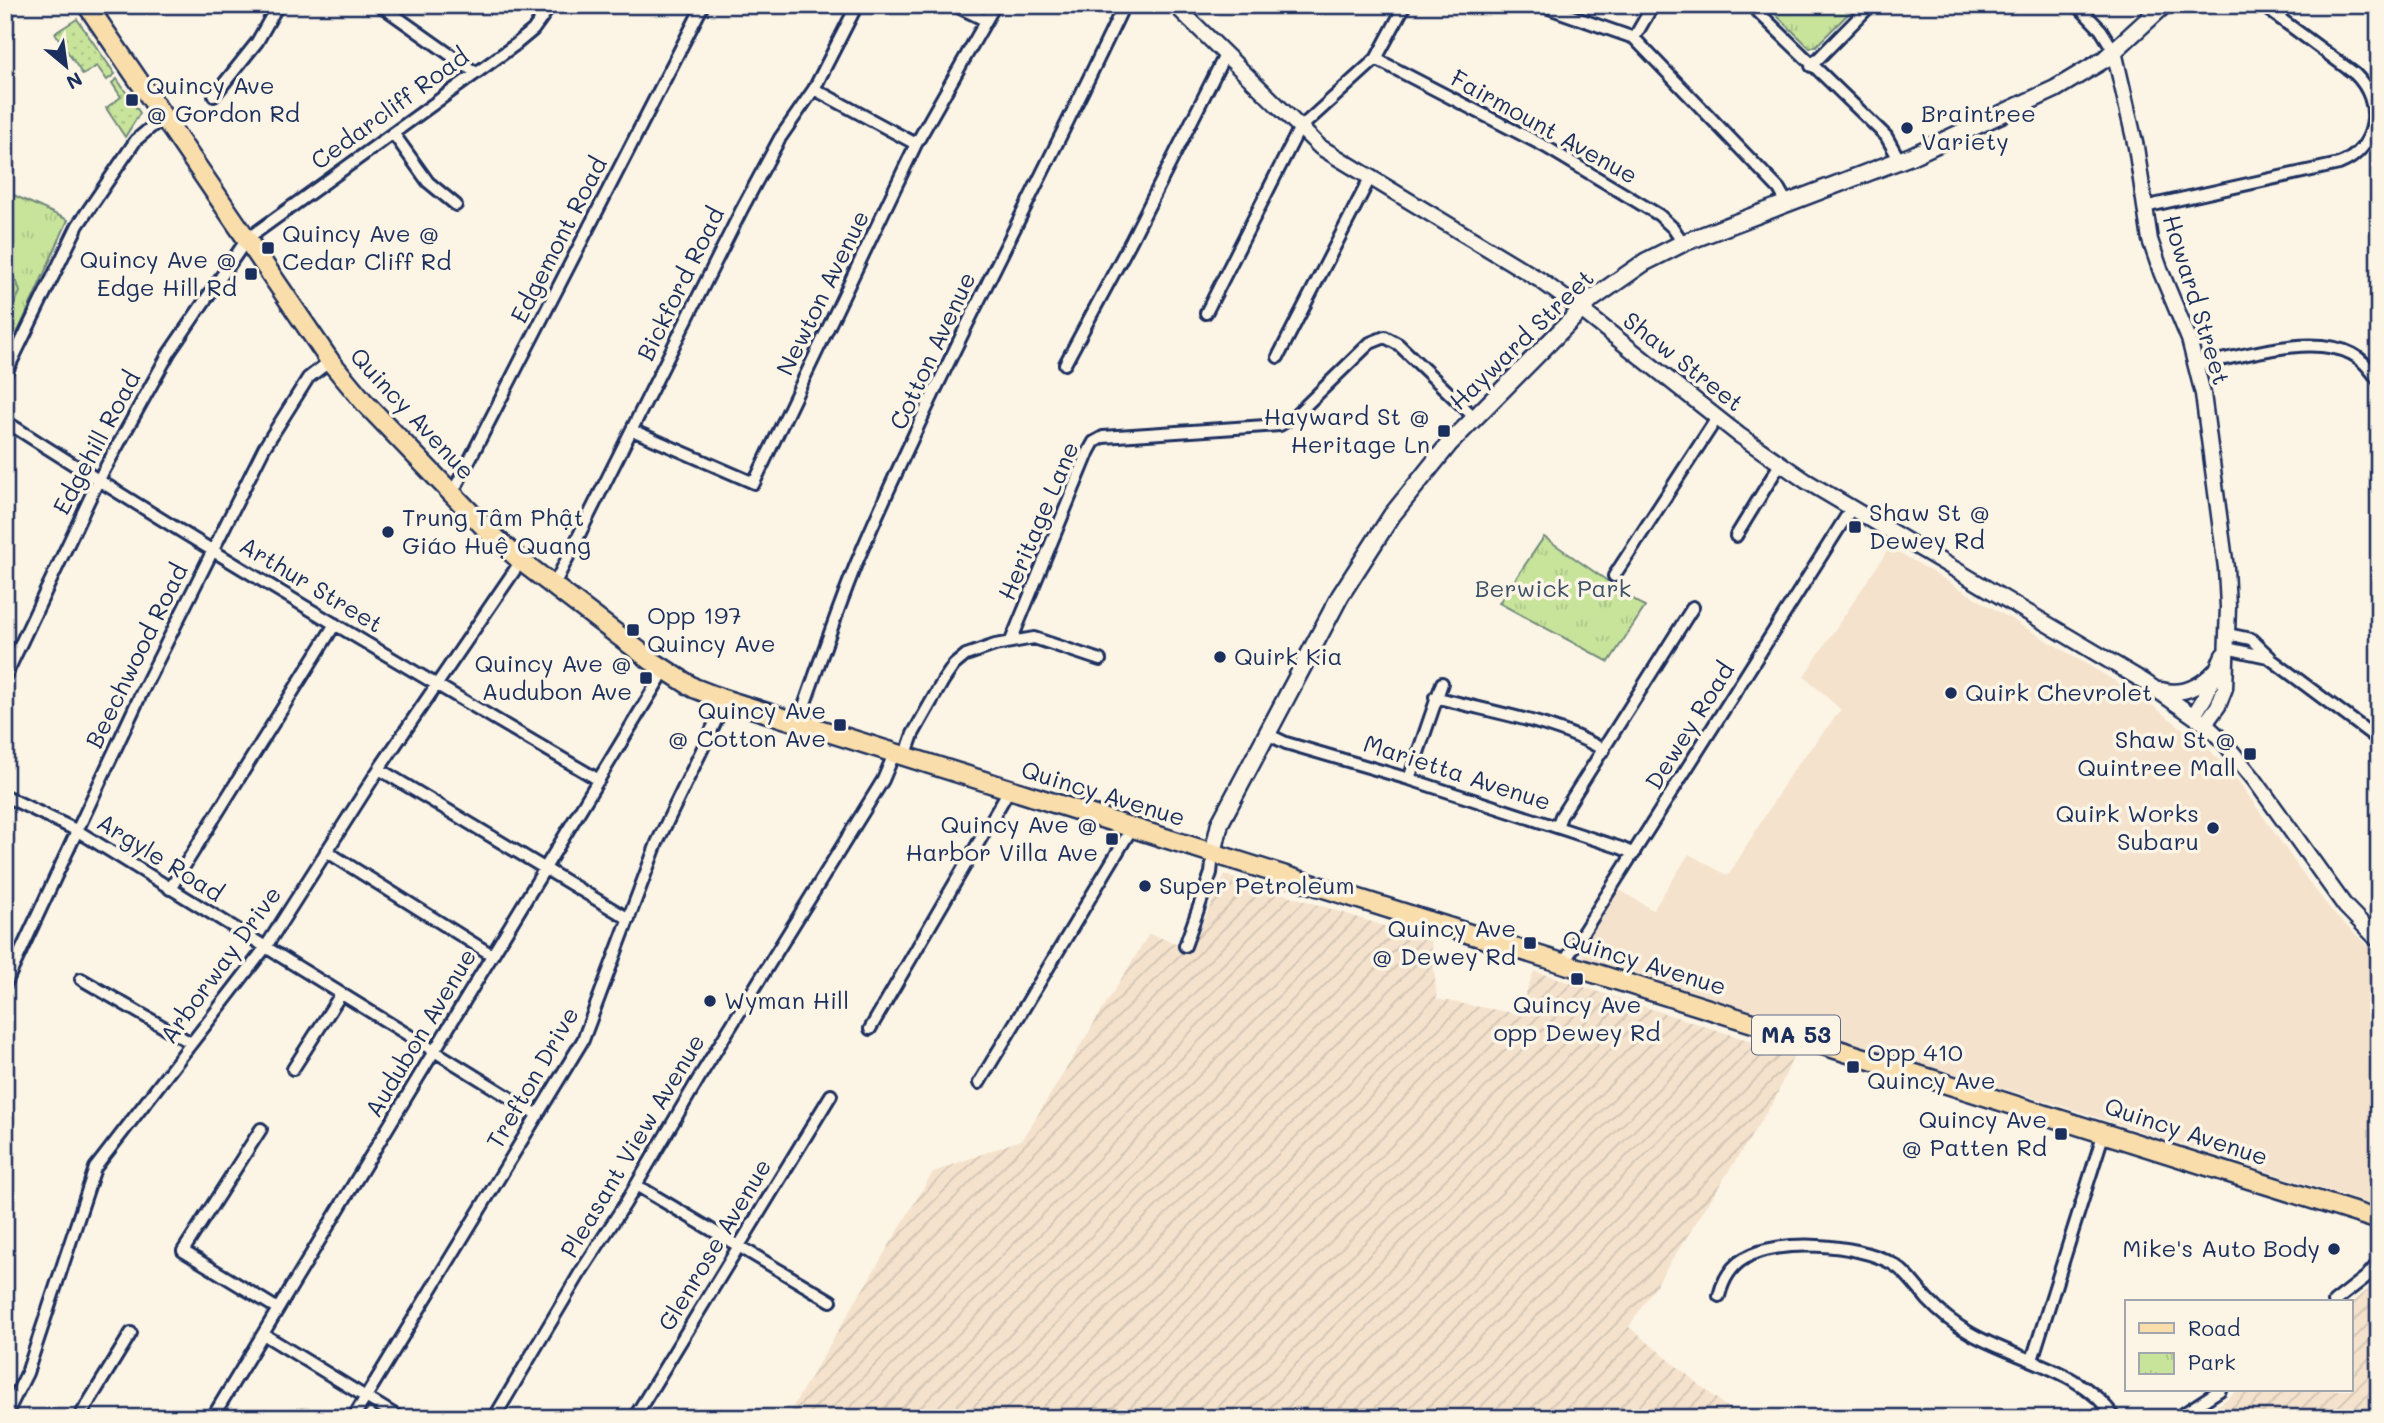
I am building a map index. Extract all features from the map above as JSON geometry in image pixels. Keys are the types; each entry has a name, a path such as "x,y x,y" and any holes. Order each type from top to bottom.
{"main road":[{"name":"Hayward Street","path":"1213,854 1220,823 1340,596 1368,549 1415,484 1474,417 1580,309 1613,283 1683,243 1900,161 2055,89 2086,72 2114,51 2164,5"},
{"name":"Quincy Avenue","path":"97,9 162,118 330,360 364,402 521,561 665,670 694,688 1009,790 2379,1220"}],"street":[{"path":"214,96 257,42 278,5"},
{"path":"380,5 476,73"},
{"name":"Cedarcliff Road","path":"247,239 533,30 551,5"},
{"name":"Edgemont Road","path":"452,494 703,5"},
{"name":"Bickford Road","path":"553,586 742,208 780,138 814,89 857,5"},
{"path":"954,5 985,20"},
{"name":"Newton Avenue","path":"632,430 754,483 916,144 995,5"},
{"name":"Cotton Avenue","path":"798,723 866,543 987,285 1124,5"},
{"name":"Shaw Street","path":"1175,5 1320,147 1540,280 1780,464 1851,509 2156,689 2199,720"},
{"path":"1206,313 1299,129 1376,60 1405,5"},
{"path":"1540,5 1634,38 1779,188 1787,203"},
{"path":"1634,38 1653,5"},
{"path":"1751,5 1886,136 1900,161"},
{"path":"1811,66 1871,5"},
{"path":"2077,5 2101,30 2114,51"},
{"path":"2144,207 2339,164 2357,155 2370,139 2374,127 2374,113 2370,93 2364,82 2262,5"},
{"name":"Howard Street","path":"2114,51 2136,147 2144,207 2157,261 2186,329 2197,365 2224,557 2228,595 2226,677 2223,695 2199,720"},
{"path":"1065,364 1131,242 1226,55"},
{"name":"Fairmount Avenue","path":"1376,60 1558,154 1664,219 1683,243"},
{"path":"814,89 916,144"},
{"path":"5,375 78,225 136,140 162,118"},
{"path":"393,133 428,182 456,205"},
{"path":"1278,357 1370,178"},
{"name":"Edgehill Road","path":"5,677 98,481 169,353 247,239"},
{"name":"Heritage Lane","path":"1011,641 1089,450 1094,442 1103,437 1280,425 1295,416 1370,343 1384,337 1398,344 1474,417"},
{"path":"2197,365 2285,348 2325,347 2355,356 2365,363 2379,381"},
{"name":"Beechwood Road","path":"5,985 76,830 212,549 271,436 308,378 330,360"},
{"path":"1614,576 1717,418"},
{"name":"Arthur Street","path":"5,421 98,481 599,780"},
{"path":"1736,536 1780,464"},
{"name":"Dewey Road","path":"1563,964 1851,509"},
{"name":"Arborway Drive","path":"5,1417 27,1373 95,1168 265,948 379,769 521,561"},
{"path":"1557,827 1561,816 1693,607"},
{"path":"170,889 335,624"},
{"name":"Pleasant View Avenue","path":"494,1418 708,1062 954,665 978,650 1034,638 1100,660"},
{"path":"2227,640 2251,639 2271,660 2379,740"},
{"name":"Howard Street","path":"2199,720 2227,640"},
{"path":"2156,689 2186,691 2218,668"},
{"name":"Audubon Avenue","path":"212,1418 665,670"},
{"path":"1409,779 1442,683"},
{"path":"1435,697 1562,732 1586,740 1604,750"},
{"name":"Trefton Drive","path":"353,1418 587,1031 663,831 726,700"},
{"path":"2199,720 2246,768 2345,906 2379,941"},
{"name":"Marietta Avenue","path":"1267,734 1286,743 1409,779 1634,854"},
{"path":"379,769 628,919"},
{"path":"870,1029 1009,790"},
{"name":"Argyle Road","path":"5,796 76,830 538,1115"},
{"path":"979,1083 1132,828"},
{"path":"326,851 492,956"},
{"path":"1185,946 1211,873 1213,854"},
{"path":"81,979 191,1043"},
{"path":"293,1069 341,994"},
{"name":"Glenrose Avenue","path":"634,1418 831,1095"},
{"path":"261,1129 183,1251 278,1308"},
{"path":"2032,1360 2104,1132"},
{"path":"636,1185 831,1301"},
{"path":"1719,1296 1724,1281 1736,1265 1763,1250 1811,1247 1855,1251 1878,1257 1894,1265 1940,1313 1958,1326 2085,1387 2115,1418"},
{"path":"2337,1300 2366,1277 2379,1262"},
{"path":"79,1418 131,1333"},
{"path":"263,1334 400,1418"},
{"path":"2177,1418 2217,1392"}],"shaded area":[{"path":"1890,547 2140,696 2208,748 2239,782 2336,916 2379,956 2379,1207 2058,1105 1696,997 1586,961 1581,953 1583,946 1618,889 1653,910 1689,854 1728,876 1791,773 1841,710 1804,676"},
{"path":"1225,875 1431,941 1437,999 1518,1014 1534,971 1794,1055 1775,1099 1629,1327 1740,1418 786,1418 933,1172 1023,1139 1149,934 1191,948"},
{"path":"2379,1282 2379,1418 2195,1418 2216,1407 2235,1392 2352,1392 2352,1302"}],"green space":[{"path":"1766,5 1857,5 1816,46 1810,48"},
{"path":"77,19 115,74 107,80 97,66 83,75 55,33"},
{"path":"117,79 140,113 125,137 106,108 121,97 112,83"},
{"path":"5,191 68,220 5,361"},
{"path":"5,276 17,282 20,292 5,324"},
{"name":"Berwick Park","path":"1544,537 1645,607 1609,662 1499,603"}],"place":[{"name":"Quincy Ave @ Gordon Rd","path":"132,100"},
{"name":"Braintree Variety","path":"1907,128"},
{"name":"Quincy Ave @ Cedar Cliff Rd","path":"268,248"},
{"name":"Quincy Ave @ Edge Hill Rd","path":"251,274"},
{"name":"Hayward St @ Heritage Ln","path":"1444,431"},
{"name":"Shaw St @ Dewey Rd","path":"1855,527"},
{"name":"Trung Tâm Phật Giáo Huệ Quang","path":"388,532"},
{"name":"Opp 197 Quincy Ave","path":"633,630"},
{"name":"Quirk Kia","path":"1220,657"},
{"name":"Quincy Ave @ Audubon Ave","path":"646,678"},
{"name":"Quirk Chevrolet","path":"1951,693"},
{"name":"Quincy Ave @ Cotton Ave","path":"840,725"},
{"name":"Shaw St @ Quintree Mall","path":"2250,754"},
{"name":"Quirk Works Subaru","path":"2213,828"},
{"name":"Quincy Ave @ Harbor Villa Ave","path":"1112,839"},
{"name":"Super Petroleum","path":"1145,886"},
{"name":"Quincy Ave @ Dewey Rd","path":"1530,943"},
{"name":"Quincy Ave opp Dewey Rd","path":"1577,979"},
{"name":"Wyman Hill","path":"710,1001"},
{"name":"Opp 410 Quincy Ave","path":"1853,1067"},
{"name":"Quincy Ave @ Patten Rd","path":"2061,1134"},
{"name":"Mike's Auto Body","path":"2334,1249"}]}
